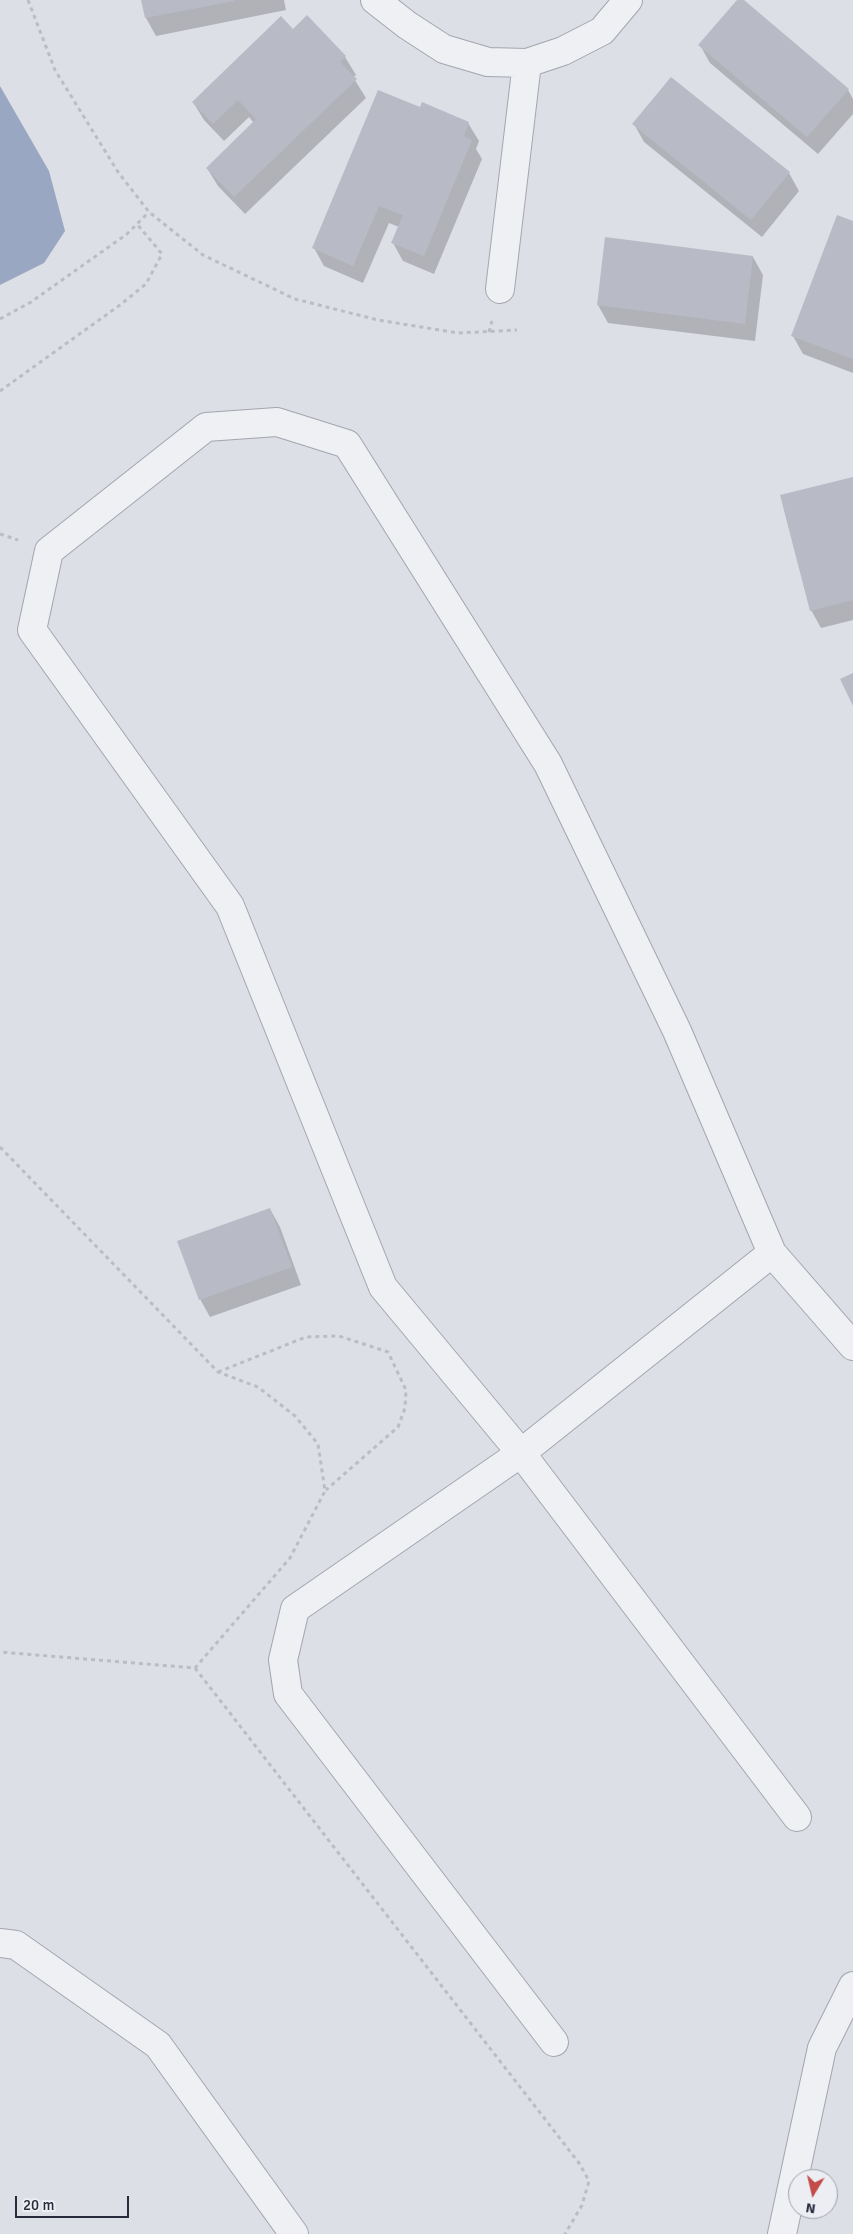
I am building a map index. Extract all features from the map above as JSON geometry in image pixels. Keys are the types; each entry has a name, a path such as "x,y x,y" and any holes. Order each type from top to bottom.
{"street":[{"path":"376,0 407,25 444,49 488,62 527,64 563,51 602,31 628,0"},
{"path":"500,289 527,64"},
{"path":"797,1816 521,1453 384,1288 230,906 32,630 50,551 206,427 277,422 347,444 548,764 677,1031 772,1253 853,1346"},
{"path":"554,2042 288,1694 283,1660 295,1609 521,1453 772,1253"},
{"path":"0,1943 16,1945 158,2045 294,2234"},
{"path":"782,2234 822,2048 853,1986"}],"path":[{"path":"28,0 54,70 118,172 149,212 203,254 294,299 378,320 458,333 517,330"},
{"path":"0,319 31,302 127,234 149,212"},
{"path":"0,391 120,305 146,284 162,254 137,224"},
{"path":"0,1147 218,1372 258,1387 295,1416 318,1444 325,1490"},
{"path":"195,1668 290,1558 325,1490 398,1427 405,1408 406,1390 388,1352 339,1336 306,1337 218,1372"},
{"path":"0,1652 195,1668 579,2163 589,2182 582,2205 564,2234"}],"water":[{"path":"0,86 49,171 65,231 44,263 0,285"}],"building":[{"path":"141,0 234,0 234,1 145,18"},
{"path":"737,0 744,0 849,89 807,137 698,45"},
{"path":"307,15 346,56 340,62 357,79 234,197 206,168 256,119 238,100 213,124 192,102 281,16 293,29"},
{"path":"671,77 790,172 751,220 632,124"},
{"path":"378,90 420,107 422,102 469,122 464,136 472,140 424,256 391,243 403,215 379,206 353,266 312,248"},
{"path":"837,215 853,221 853,359 791,336"},
{"path":"605,237 753,256 745,324 597,305"},
{"path":"853,477 853,600 810,611 780,495"},
{"path":"853,673 853,706 840,679"},
{"path":"270,1208 292,1267 199,1300 177,1241"}]}
